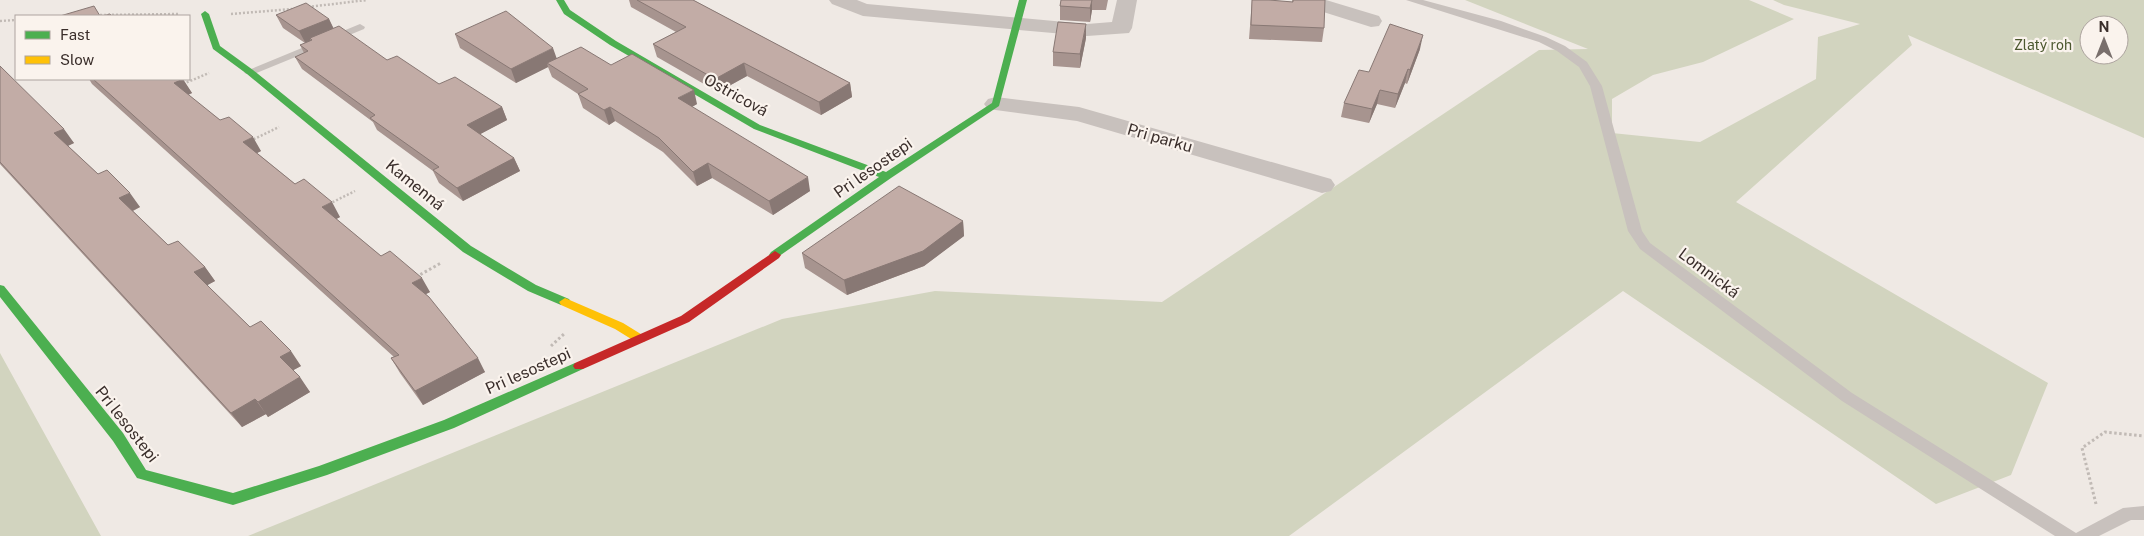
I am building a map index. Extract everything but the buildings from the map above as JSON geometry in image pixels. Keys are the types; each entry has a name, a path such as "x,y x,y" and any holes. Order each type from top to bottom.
{"street":[{"name":"Ostricová","path":"560,0 567,12 613,43 757,127 887,176"},
{"path":"839,0 863,10 1087,30 1121,28 1127,0"},
{"path":"996,104 1023,0"},
{"path":"1306,0 1371,21"},
{"name":"Kamenná","path":"205,14 216,47 250,72 467,249 532,288 619,326 640,339"},
{"name":"Pri lesostepi","path":"0,289 118,437 142,474 233,499 322,471 449,424 685,319 887,176 996,104"},
{"name":"Pri parku","path":"996,104 1079,114 1322,185"}],"lane":[{"name":"Lomnická","path":"1411,0 1542,40 1576,58 1589,72 1596,86 1634,231 1645,246 1847,397 2069,536"},
{"path":"250,72 360,27"},
{"path":"2083,536 2129,513 2144,512"}],"path":[{"path":"0,21 15,20"},
{"path":"177,86 236,61"},
{"path":"244,143 304,116"},
{"path":"328,204 380,178"},
{"path":"415,278 467,249"},
{"path":"542,351 587,312"},
{"path":"2106,524 2097,506 2082,448 2105,432 2144,436"}],"green space":[{"name":"Zlatý roh","path":"1465,0 1749,0 1794,19 1703,62 1653,75 1612,99 1612,133 1700,142 1816,79 1818,37 1860,24 1784,5 1773,0 2144,0 2144,138 1908,35 1912,45 1736,202 2048,383 2011,475 1936,504 1623,291 1289,536 248,536 782,319 935,291 1162,302 1539,50 1588,49"},
{"path":"0,353 101,536 0,536"}],"traffic: fast":[{"path":"560,0 567,12 613,43 757,127 887,176"},
{"path":"775,255 887,176 996,104 1023,0"},
{"path":"205,14 216,47 250,72 467,249 532,288 565,302"},
{"path":"0,289 118,437 142,474 233,499 322,471 449,424 579,366"}],"traffic: slow":[{"path":"565,302 619,326 640,339"}],"traffic: jam":[{"path":"579,366 685,319 775,255"}]}
